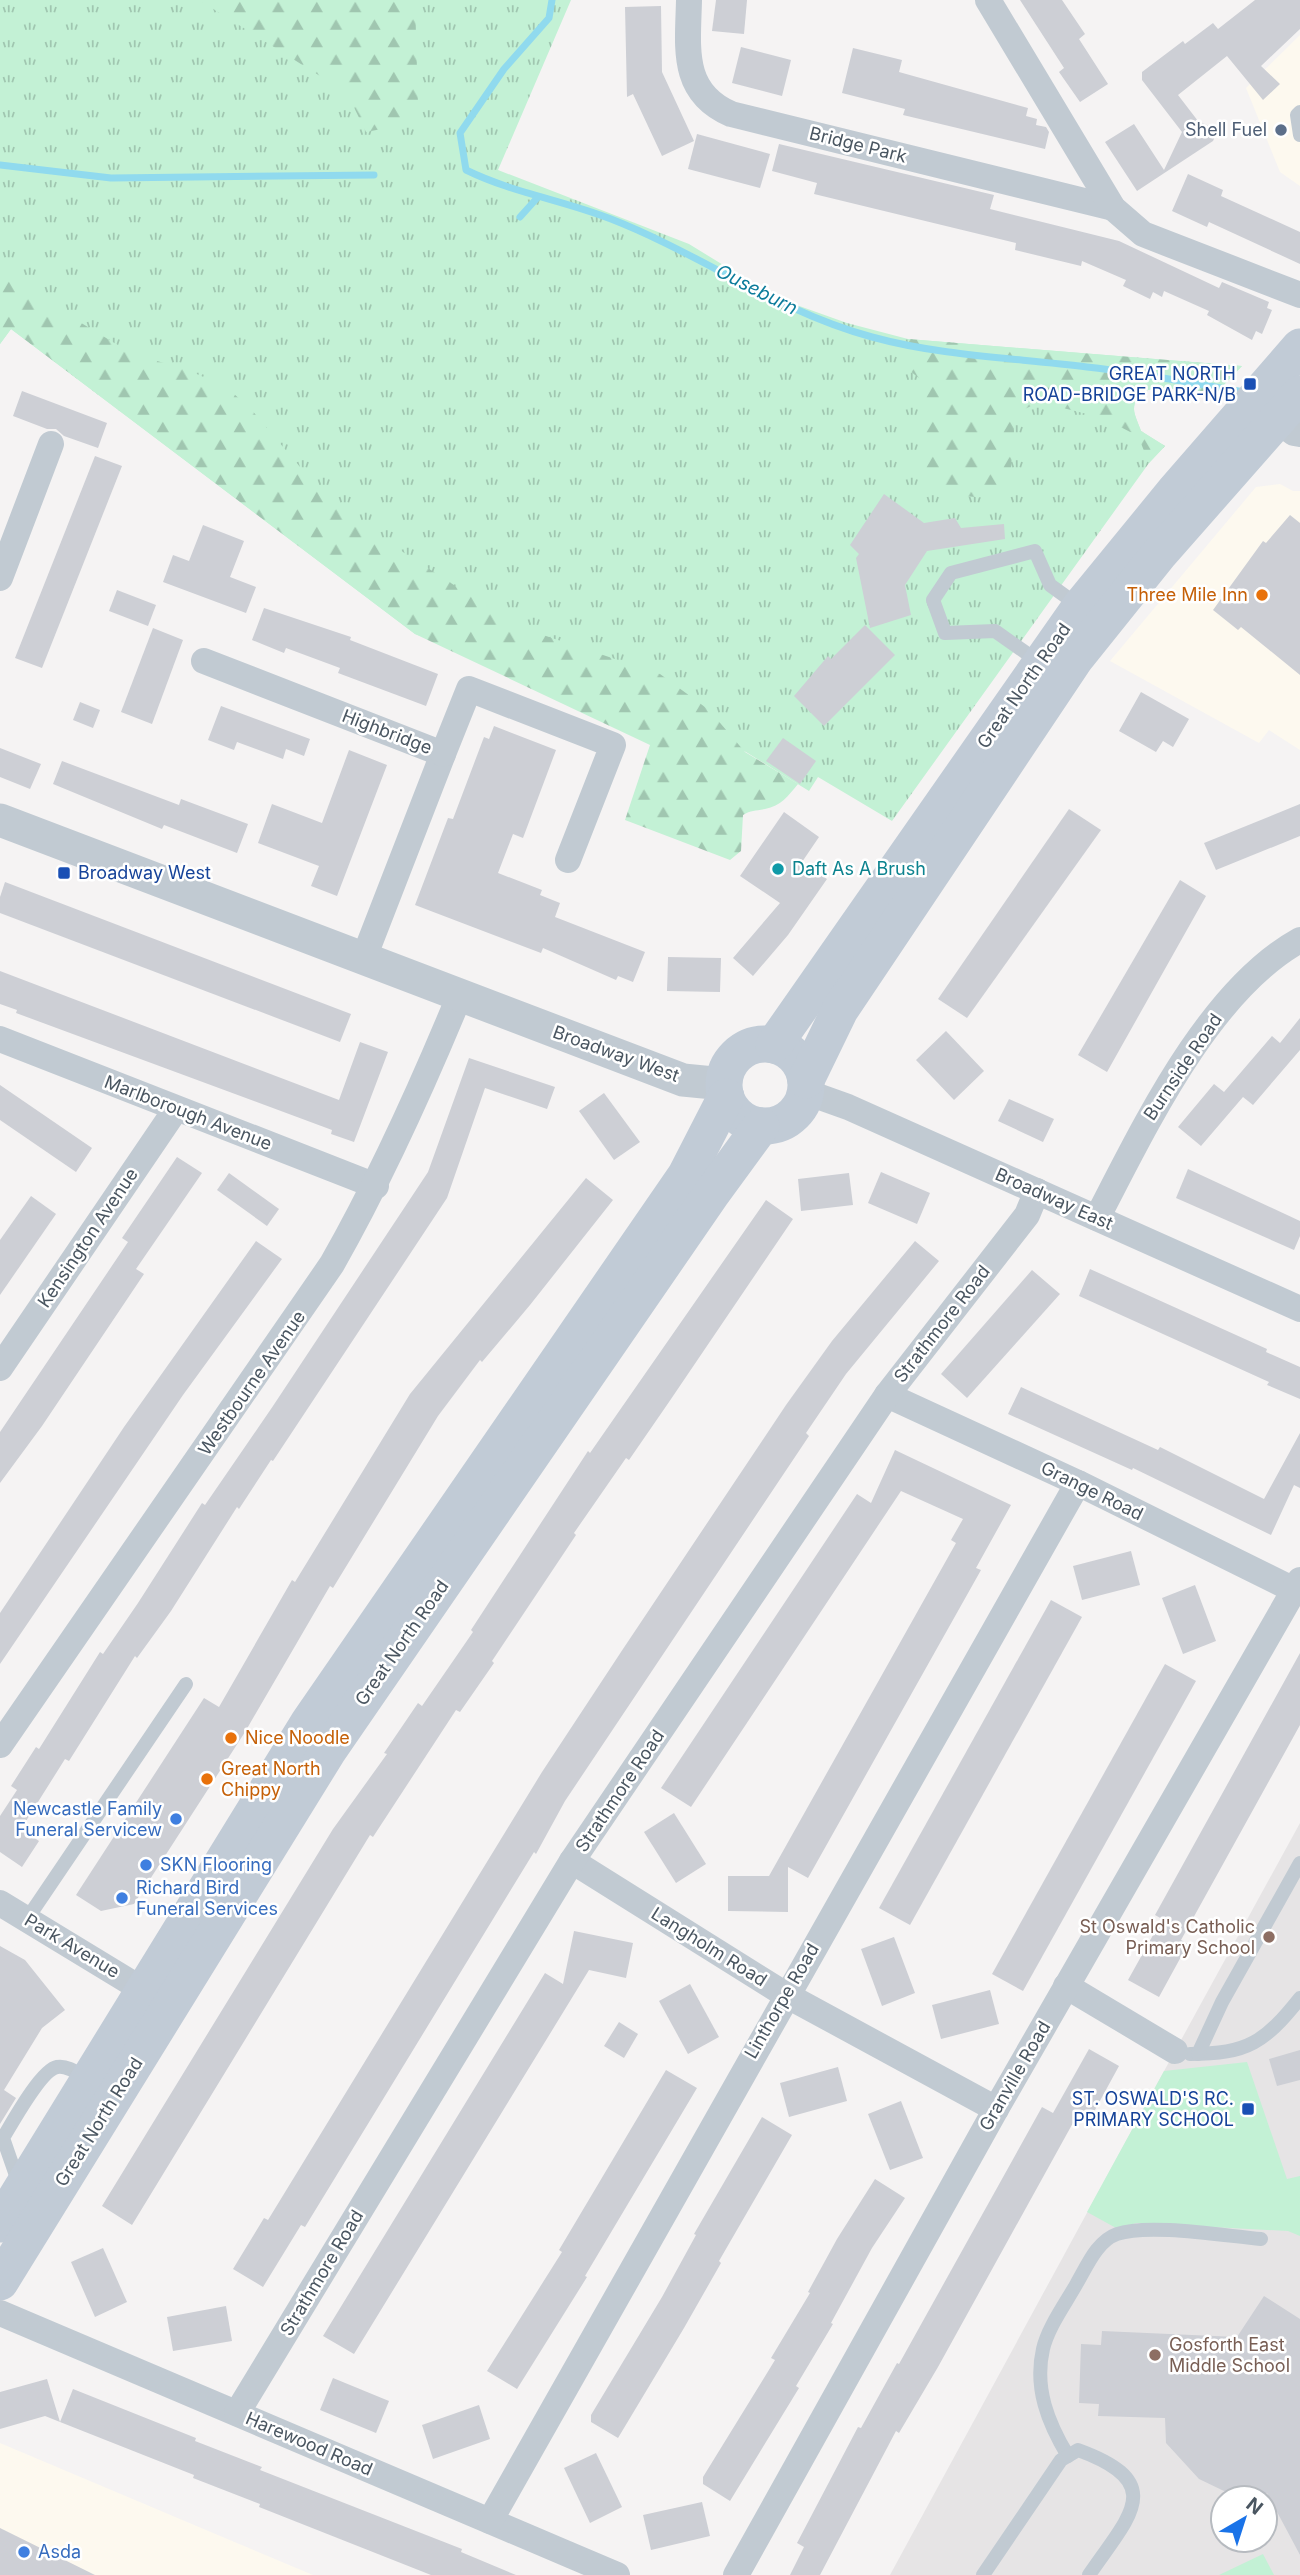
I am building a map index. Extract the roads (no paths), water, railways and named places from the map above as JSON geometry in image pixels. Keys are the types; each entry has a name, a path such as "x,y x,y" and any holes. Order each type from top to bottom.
{"main road":[{"name":"Great North Road","path":"0,2283 328,1751 712,1193 761,1126 785,1122 802,1104 806,1086 840,1010 1075,659 1279,406 1300,347"},
{"name":"Great North Road","path":"0,2224 309,1722 686,1175 725,1091 727,1070 746,1049 774,1045 1039,662 1080,607 1279,406"},
{"path":"774,1045 796,1057 806,1086"},
{"path":"725,1091 739,1117 761,1126"}],"street":[{"name":"Bridge Park","path":"689,0 688,61 703,95 715,107 732,114 1114,208"},
{"name":"Bridge Park","path":"988,0 1114,208 1143,233 1300,295"},
{"path":"0,578 51,444"},
{"name":"Highbridge","path":"204,661 443,754 363,960"},
{"path":"443,754 469,689 613,745 568,860"},
{"name":"Broadway West","path":"0,820 459,997 684,1080 725,1091"},
{"name":"Burnside Road","path":"1097,1219 1143,1127 1216,1015 1250,979 1300,940"},
{"name":"Westbourne Avenue","path":"0,1745 300,1314 376,1186 425,1080 459,997"},
{"name":"Marlborough Avenue","path":"0,1039 376,1186"},
{"name":"Broadway East","path":"806,1086 1300,1309"},
{"name":"Kensington Avenue","path":"0,1368 176,1109"},
{"name":"Strathmore Road","path":"237,2413 572,1861 887,1395 1027,1215 1037,1191"},
{"name":"Grange Road","path":"887,1395 1297,1585"},
{"name":"Linthorpe Road","path":"490,2521 1077,1483"},
{"name":"Granville Road","path":"736,2575 996,2109 1297,1585"},
{"name":"Langholm Road","path":"572,1861 786,1995 996,2109"},
{"name":"Park Avenue","path":"0,1903 143,1990"},
{"path":"1066,1986 1187,2052"},
{"name":"Harewood Road","path":"0,2314 617,2575"}],"lane":[{"path":"1300,112 1297,116 1300,135"},
{"path":"1039,662 995,631 945,633 933,600 951,573 1035,551 1050,585 1080,607"},
{"path":"27,1919 186,1684"},
{"path":"1187,2052 1222,2002 1300,1863"},
{"path":"1187,2052 1240,2051 1256,2044 1272,2032 1300,1998"},
{"path":"1068,2456 1044,2411 1041,2377 1043,2348 1090,2260 1103,2244 1114,2235 1149,2231 1261,2239"},
{"path":"984,2575 1061,2460 1078,2449 1107,2460 1129,2477 1134,2491 1131,2513 1089,2575"}],"waterway":[{"name":"Ouseburn","path":"552,0 549,18 504,69 460,133 466,170 502,185 611,219 804,313 872,337 952,352 1107,369 1244,392"},
{"path":"0,165 111,178 374,175"},
{"path":"520,217 538,197"}],"place":[{"name":"Shell Fuel","path":"1281,130"},
{"name":"GREAT NORTH ROAD-BRIDGE PARK-N/B","path":"1250,384"},
{"name":"Three Mile Inn","path":"1262,595"},
{"name":"Daft As A Brush","path":"778,869"},
{"name":"Broadway West","path":"64,873"},
{"name":"Nice Noodle","path":"231,1738"},
{"name":"Great North Chippy","path":"207,1779"},
{"name":"Newcastle Family Funeral Servicew","path":"176,1819"},
{"name":"SKN Flooring","path":"146,1865"},
{"name":"Richard Bird Funeral Services","path":"122,1898"},
{"name":"St Oswald's Catholic Primary School","path":"1269,1937"},
{"name":"ST. OSWALD'S RC. PRIMARY SCHOOL","path":"1248,2109"},
{"name":"Gosforth East Middle School","path":"1155,2355"},
{"name":"Asda","path":"24,2552"}]}
